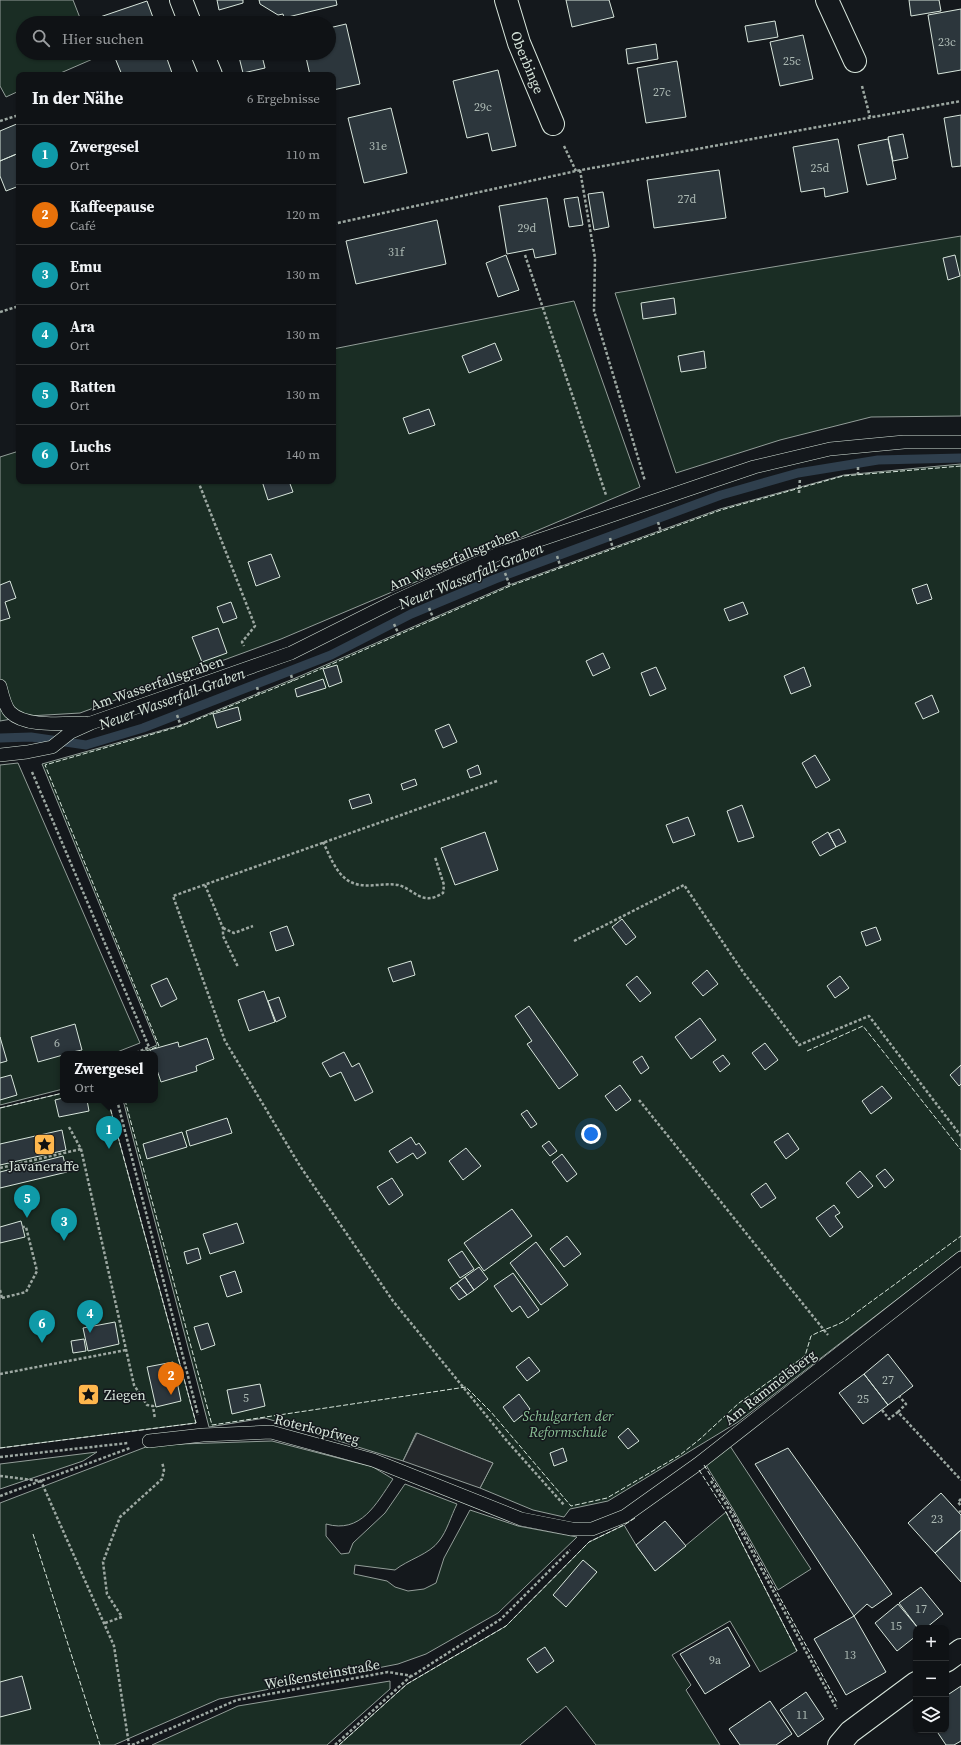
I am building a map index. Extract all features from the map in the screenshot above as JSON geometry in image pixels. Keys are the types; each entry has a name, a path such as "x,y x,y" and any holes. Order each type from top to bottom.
{"street":[{"path":"182,0 188,16"},
{"name":"Oberbinge","path":"506,0 519,43 553,124"},
{"path":"827,0 855,61"},
{"path":"205,60 210,72"},
{"path":"949,1659 961,1650"},
{"path":"844,1739 913,1685"}],"lane":[{"name":"Am Wasserfallsgraben","path":"0,755 52,747 71,732 91,724 291,653 393,602 498,554 754,467 830,450 904,442 961,442"},
{"path":"0,686 9,711 18,718 32,723 91,724"},
{"name":"Am Rammelsberg","path":"592,1529 625,1516 698,1464 961,1258"},
{"name":"Roterkopfweg","path":"153,1440 271,1432 373,1460 521,1519 572,1529 592,1529"}],"path":[{"path":"855,61 870,117"},
{"path":"336,223 580,170 961,101"},
{"path":"0,121 16,116"},
{"path":"580,170 595,258 594,311 651,502"},
{"path":"525,255 604,489"},
{"path":"0,312 16,307"},
{"path":"858,468 858,475"},
{"path":"799,482 799,493"},
{"path":"199,484 255,626 242,642 250,667"},
{"path":"27,752 27,761 149,1048 142,1051"},
{"path":"497,781 173,896 225,1041 300,1166 393,1301 507,1441 568,1510 572,1529"},
{"path":"323,842 333,863 346,879 356,884 374,886 399,885 425,898 433,898 443,893 444,885 435,857"},
{"path":"205,885 223,928 223,936 238,967"},
{"path":"574,941 684,885 743,972 799,1045 868,1016 961,1136"},
{"path":"223,928 234,932 253,926"},
{"path":"639,1100 842,1350"},
{"path":"118,1103 203,1436"},
{"path":"69,1127 82,1149 134,1386 147,1405 153,1406 153,1440 164,1470 162,1479 120,1517 103,1562 108,1594 122,1618 105,1623"},
{"path":"0,1168 82,1149"},
{"path":"0,1290 1,1298 26,1292 37,1271 26,1227 22,1227"},
{"path":"0,1374 126,1350"},
{"path":"882,1410 889,1419 898,1412 906,1404 899,1396"},
{"path":"898,1412 961,1480"},
{"path":"0,1457 153,1440"},
{"path":"0,1496 153,1440"},
{"path":"698,1464 716,1488 730,1511 844,1739"},
{"path":"0,1476 41,1482"},
{"path":"41,1482 114,1646 130,1745"},
{"path":"961,1499 958,1502 961,1506"},
{"path":"335,1745 412,1676 501,1618 592,1529"},
{"name":"Weißensteinstraße","path":"130,1745 237,1700 388,1672 412,1676"}],"green space":[{"path":"0,0 73,0 79,16 16,16 16,60 90,60 63,72 16,72 16,92 6,97 0,86"},
{"path":"961,236 961,416 871,417 780,440 676,473 615,293"},
{"path":"574,301 640,487 281,639 80,713 29,716 0,721 0,457 16,452 16,484 336,484 336,348"},
{"name":"Schulgarten der Reformschule","path":"961,464 961,1250 738,1422 608,1501 570,1509 564,1517 533,1510 480,1488 493,1463 416,1433 403,1461 265,1418 209,1427 124,1103 158,1103 158,1051 143,1051 157,1045 42,764 181,725 298,677 509,585 720,509 844,475"},
{"path":"18,763 140,1043 120,1051 60,1051 60,1090 0,1105 0,765"},
{"path":"60,1094 60,1103 109,1103 196,1423 0,1448 0,1108"},
{"path":"272,1441 373,1467 393,1479 374,1507 358,1521 349,1525 338,1526 326,1524 326,1536 341,1554 349,1553 353,1543 385,1513 405,1484 457,1504 442,1537 430,1550 395,1570 355,1565 354,1574 387,1581 395,1587 408,1591 424,1589 436,1583 444,1558 470,1510 518,1526 577,1537 498,1613 426,1654 398,1664 219,1699 114,1745 0,1745 0,1503 151,1445"},
{"path":"730,1446 811,1569 778,1590 733,1509 706,1465"},
{"path":"97,1452 83,1461 0,1489 0,1464"},
{"path":"726,1512 797,1651 760,1672 730,1621 672,1655 691,1685 686,1690 720,1745 596,1745 566,1706 520,1745 339,1745 407,1684 506,1626 589,1542 624,1525 636,1545 655,1571"},
{"path":"390,1681 390,1689 327,1745 152,1745 238,1706"}],"shaded area":[{"path":"417,1433 493,1463 480,1488 403,1461"}],"building":[{"path":"217,0 243,0 243,3 219,10"},
{"path":"259,0 336,0 337,5 292,16 284,16 283,14 278,15 260,4"},
{"path":"566,0 609,0 614,17 572,27"},
{"path":"909,0 939,0 941,11 911,16"},
{"path":"147,1 152,16 103,16"},
{"path":"961,9 961,70 938,74 928,15"},
{"path":"775,21 778,37 748,42 745,26"},
{"path":"346,24 360,84 336,89 336,72 309,72 307,60 336,60 336,26"},
{"path":"803,35 813,79 780,86 770,42"},
{"path":"656,44 658,59 628,64 626,49"},
{"path":"116,60 167,60 172,72 121,72"},
{"path":"240,60 263,60 265,68 243,72"},
{"path":"677,61 686,117 646,123 637,68"},
{"path":"498,70 516,146 492,151 488,133 467,138 453,81"},
{"path":"391,108 407,173 364,183 348,118"},
{"path":"961,115 961,166 952,167 944,118"},
{"path":"16,124 16,154 0,161 0,131"},
{"path":"903,134 908,158 893,161 888,137"},
{"path":"838,139 848,192 825,197 824,188 801,192 793,147"},
{"path":"888,139 896,179 867,185 858,145"},
{"path":"16,154 16,187 6,191 0,176 0,161"},
{"path":"719,170 726,218 654,228 647,180"},
{"path":"603,192 609,227 594,230 588,194"},
{"path":"578,197 583,225 569,227 564,199"},
{"path":"547,198 556,254 535,258 533,249 507,254 499,206"},
{"path":"437,220 446,264 356,284 346,241"},
{"path":"506,255 519,290 498,297 486,263"},
{"path":"955,255 960,276 948,280 943,258"},
{"path":"674,298 676,314 643,319 641,303"},
{"path":"495,343 502,360 469,373 462,356"},
{"path":"704,351 706,368 681,372 678,356"},
{"path":"429,409 435,425 409,434 403,418"},
{"path":"263,484 290,484 293,492 268,500"},
{"path":"271,554 280,577 256,586 248,562"},
{"path":"10,581 16,598 5,602 10,618 0,621 0,585"},
{"path":"927,584 932,599 917,604 912,589"},
{"path":"231,602 237,618 223,623 217,607"},
{"path":"743,602 748,614 729,621 724,609"},
{"path":"218,628 227,653 202,662 192,637"},
{"path":"603,653 610,668 593,676 586,661"},
{"path":"337,665 342,682 329,687 323,669"},
{"path":"656,667 666,689 650,696 641,673"},
{"path":"804,667 811,686 791,694 784,676"},
{"path":"323,679 326,688 297,697 295,689"},
{"path":"932,695 939,712 923,719 915,703"},
{"path":"238,707 241,720 217,728 213,714"},
{"path":"449,724 457,742 443,748 435,730"},
{"path":"815,755 830,780 816,788 802,763"},
{"path":"478,765 481,774 470,778 467,770"},
{"path":"415,779 417,785 403,790 401,784"},
{"path":"369,794 372,803 352,809 349,800"},
{"path":"742,805 754,837 738,842 727,811"},
{"path":"688,817 695,835 673,843 666,825"},
{"path":"839,829 846,842 836,847 829,834"},
{"path":"485,832 498,870 455,885 441,848"},
{"path":"828,832 836,847 820,856 812,842"},
{"path":"622,919 636,937 626,945 612,927"},
{"path":"287,926 294,945 276,951 270,932"},
{"path":"876,927 881,940 866,946 861,932"},
{"path":"411,961 415,975 393,982 388,968"},
{"path":"707,970 718,984 703,996 692,983"},
{"path":"637,976 651,993 640,1002 626,985"},
{"path":"840,976 849,988 835,998 827,986"},
{"path":"167,978 177,999 161,1007 151,985"},
{"path":"264,991 275,1022 249,1031 238,1000"},
{"path":"279,997 286,1017 276,1022 268,1001"},
{"path":"529,1006 578,1075 559,1089 527,1044 532,1041 515,1016"},
{"path":"700,1018 716,1040 691,1059 675,1037"},
{"path":"75,1024 82,1050 60,1051 60,1056 38,1062 31,1037"},
{"path":"0,1037 7,1061 0,1063"},
{"path":"207,1038 214,1059 196,1066 197,1071 161,1082 158,1073 158,1051 150,1050 178,1042 179,1047"},
{"path":"765,1043 778,1060 765,1070 752,1053"},
{"path":"344,1052 352,1067 359,1063 373,1092 355,1101 341,1072 330,1077 322,1063"},
{"path":"723,1055 730,1064 720,1072 713,1062"},
{"path":"642,1056 649,1068 641,1074 633,1062"},
{"path":"961,1065 961,1084 959,1086 950,1075"},
{"path":"11,1075 17,1095 0,1100 0,1078"},
{"path":"620,1085 631,1100 616,1111 605,1096"},
{"path":"882,1086 892,1098 871,1114 862,1101"},
{"path":"60,1099 60,1103 88,1103 89,1111 59,1117 55,1100"},
{"path":"527,1110 537,1124 531,1128 521,1114"},
{"path":"227,1118 232,1133 190,1146 186,1131"},
{"path":"62,1130 66,1150 0,1165 0,1144"},
{"path":"182,1132 187,1147 147,1159 143,1144"},
{"path":"788,1133 799,1149 786,1159 774,1142"},
{"path":"411,1137 416,1145 419,1143 426,1153 417,1159 413,1153 397,1163 389,1151"},
{"path":"549,1141 557,1151 550,1156 542,1146"},
{"path":"466,1148 481,1166 463,1180 449,1161"},
{"path":"562,1154 577,1174 567,1182 552,1162"},
{"path":"63,1156 67,1172 0,1188 0,1172"},
{"path":"885,1169 894,1180 885,1188 876,1176"},
{"path":"860,1171 873,1186 858,1198 846,1183"},
{"path":"392,1178 403,1195 389,1205 377,1187"},
{"path":"766,1183 776,1198 761,1208 751,1194"},
{"path":"834,1205 840,1213 835,1216 843,1227 830,1237 816,1218"},
{"path":"512,1209 532,1236 484,1271 464,1243"},
{"path":"21,1221 25,1237 0,1243 0,1227"},
{"path":"237,1223 244,1243 210,1254 203,1234"},
{"path":"567,1236 581,1254 564,1267 550,1249"},
{"path":"536,1242 568,1285 541,1305 510,1263"},
{"path":"198,1248 201,1259 187,1264 184,1252"},
{"path":"462,1251 474,1269 460,1278 448,1260"},
{"path":"479,1267 488,1279 474,1290 465,1277"},
{"path":"235,1271 242,1292 227,1297 220,1276"},
{"path":"513,1273 539,1310 528,1318 520,1306 512,1312 494,1286"},
{"path":"465,1277 474,1290 467,1295 457,1283"},
{"path":"457,1283 467,1295 459,1300 450,1288"},
{"path":"115,1322 119,1344 88,1351 83,1328"},
{"path":"208,1323 215,1345 201,1350 194,1327"},
{"path":"84,1339 86,1351 73,1353 71,1341"},
{"path":"888,1354 913,1386 888,1405 864,1374"},
{"path":"529,1357 540,1371 527,1381 516,1367"},
{"path":"173,1362 181,1401 156,1407 147,1367"},
{"path":"864,1374 888,1405 863,1424 839,1393"},
{"path":"260,1384 265,1406 232,1414 227,1390"},
{"path":"519,1394 530,1409 514,1422 503,1407"},
{"path":"628,1428 639,1441 628,1449 618,1437"},
{"path":"563,1448 567,1461 554,1466 550,1453"},
{"path":"788,1448 892,1594 872,1608 867,1604 854,1616 755,1464"},
{"path":"941,1493 961,1515 961,1530 935,1553 908,1523"},
{"path":"665,1521 686,1546 655,1571 636,1545"},
{"path":"961,1530 961,1582 935,1553"},
{"path":"583,1560 597,1572 566,1607 553,1595"},
{"path":"921,1587 943,1614 930,1625 916,1625 899,1603"},
{"path":"898,1604 916,1625 913,1625 913,1638 897,1651 875,1623"},
{"path":"854,1616 886,1672 846,1695 814,1639"},
{"path":"728,1627 750,1666 705,1694 680,1654"},
{"path":"545,1647 554,1661 537,1673 527,1659"},
{"path":"22,1676 31,1709 0,1717 0,1682"},
{"path":"961,1686 961,1741 954,1745 946,1745 938,1733 949,1733 949,1694"},
{"path":"806,1692 824,1719 798,1737 780,1710"},
{"path":"770,1701 792,1734 776,1745 740,1745 729,1729"}],"waterway":[{"name":"Neuer Wasserfall-Graben","path":"0,738 31,737 86,745 143,728 331,655 411,614 495,579 721,495 798,473 878,460 961,458"}],"fence":[{"path":"146,1051 159,1046 45,765 181,726 300,678 510,586 721,510 843,476 961,466"},
{"path":"807,1051 863,1026 961,1150"},
{"path":"0,1108 60,1094"},
{"path":"0,1448 196,1423 109,1103"},
{"path":"126,1103 212,1425 466,1387 491,1412 571,1506 607,1498 680,1455 700,1439 739,1403 805,1356 811,1336 846,1320 961,1236"},
{"path":"704,1465 732,1510 837,1702"},
{"path":"699,1470 726,1512 797,1651"},
{"path":"339,1745 407,1684 506,1626 589,1542 635,1518"},
{"path":"33,1534 100,1745"}],"place":[{"name":"Javaneraffe","path":"44,1144"},
{"name":"Zwergesel","path":"109,1149"},
{"name":"Ratten","path":"27,1218"},
{"name":"Emu","path":"64,1241"},
{"name":"Ara","path":"90,1333"},
{"name":"Luchs","path":"42,1343"},
{"name":"Ziegen","path":"88,1395"},
{"name":"Kaffeepause","path":"171,1395"}]}
